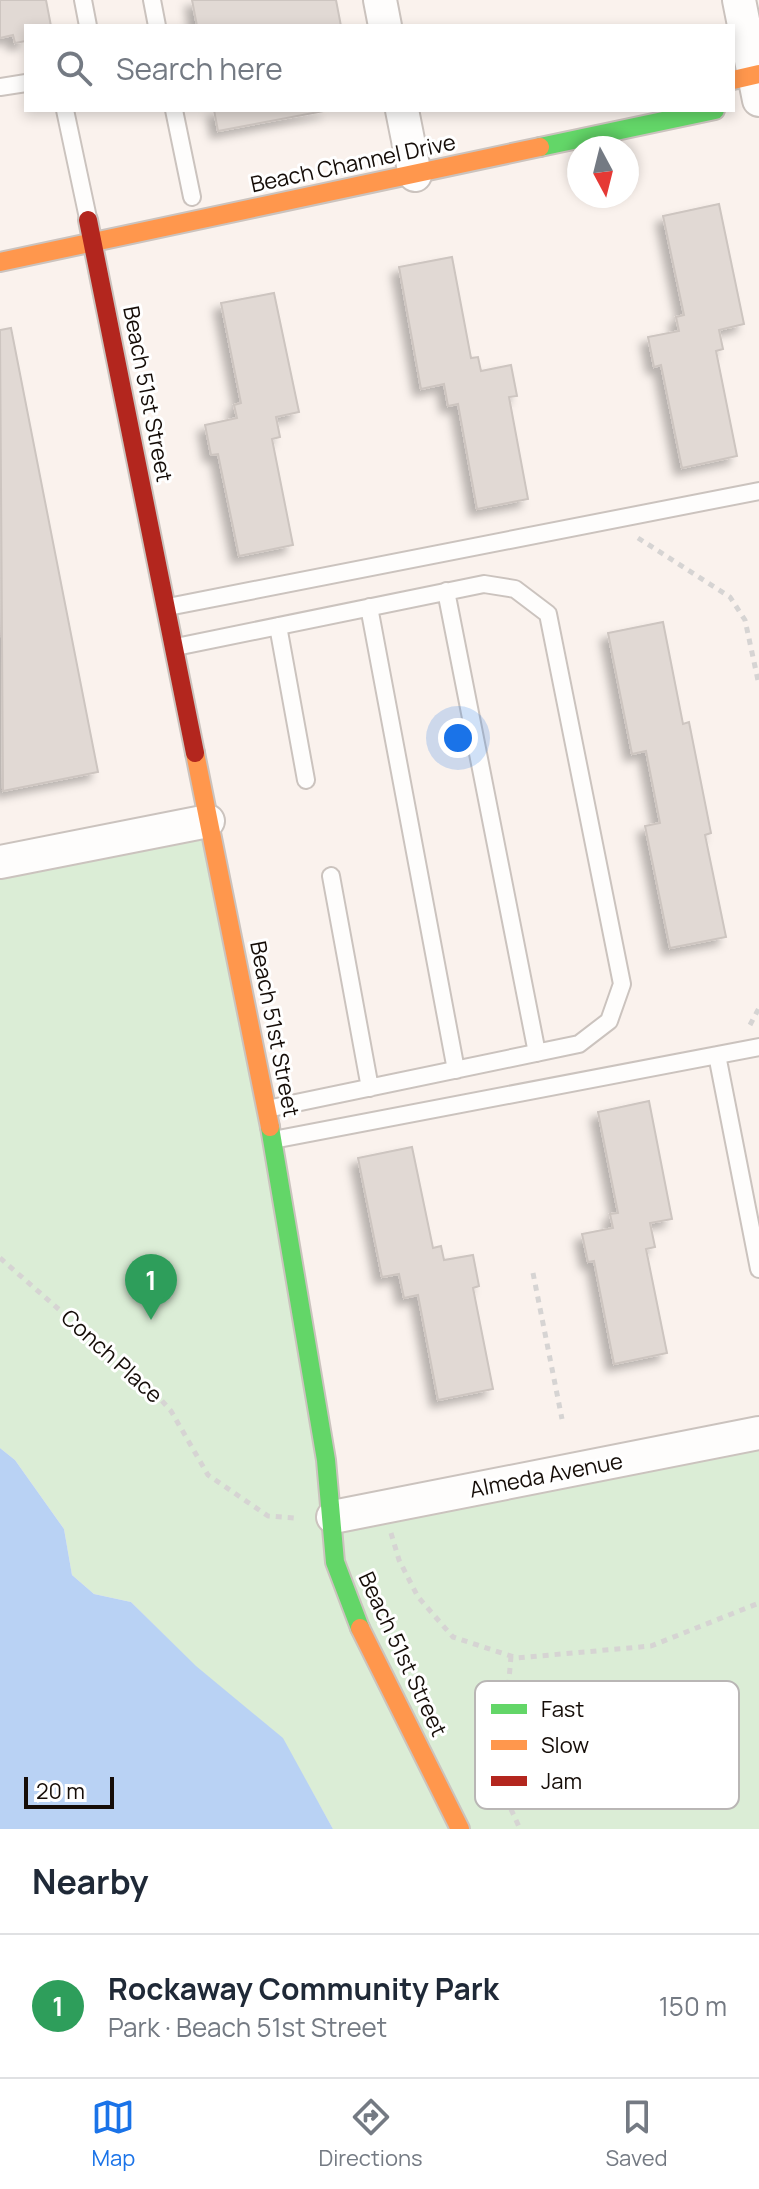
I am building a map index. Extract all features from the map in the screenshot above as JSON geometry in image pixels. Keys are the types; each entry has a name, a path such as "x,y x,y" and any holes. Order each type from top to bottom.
{"street":[{"path":"380,0 385,24"},
{"path":"739,0 752,89"},
{"path":"402,112 411,156"},
{"name":"Beach Channel Drive","path":"0,262 93,242 411,156 702,112"},
{"path":"63,225 95,218"},
{"name":"Beach 51st Street","path":"95,218 93,242 267,1109 333,1517 335,1562 358,1623 460,1829"},
{"path":"0,862 208,821"},
{"name":"Almeda Avenue","path":"333,1517 759,1433"}],"lane":[{"path":"83,0 88,24"},
{"path":"152,0 157,24"},
{"path":"0,87 24,83"},
{"path":"66,112 95,218"},
{"path":"174,112 193,197"},
{"path":"166,607 759,491"},
{"path":"174,647 484,584 515,589 548,614 622,984 609,1021 579,1044 267,1109"},
{"path":"446,591 537,1053"},
{"path":"369,607 456,1070"},
{"path":"278,626 306,780"},
{"path":"331,876 370,1088"},
{"path":"272,1141 759,1047"},
{"path":"717,1055 759,1269"}],"path":[{"path":"610,520 730,597 745,620 759,685"},
{"name":"Conch Place","path":"0,1258 156,1394 171,1411 208,1475 268,1516 333,1517"},
{"path":"533,1273 562,1419"},
{"path":"391,1532 399,1560 418,1597 453,1637 511,1656 573,1655 651,1646 759,1603"},
{"path":"509,1681 511,1656"},
{"path":"511,1809 520,1829"}],"green space":[{"path":"208,821 333,1516 759,1433 759,1829 333,1829 282,1738 195,1666 131,1602 94,1594 72,1575 64,1529 15,1460 0,1448 0,862"}],"water":[{"path":"0,1448 15,1460 64,1529 72,1575 94,1594 131,1602 196,1666 283,1738 333,1829 0,1829"}],"building":[{"path":"0,0 46,0 51,24 24,24 24,41 15,43 13,35 0,38"},
{"path":"192,0 336,0 341,24 197,24"},
{"path":"214,112 318,112 218,131"},
{"path":"719,204 744,324 719,330 723,349 716,351 737,456 682,468 661,365 654,367 648,337 679,331 676,317 684,315 663,216"},
{"path":"452,257 471,358 478,357 481,371 511,365 517,396 509,397 528,499 477,509 458,404 448,406 444,384 421,389 399,267"},
{"path":"274,293 299,412 276,417 280,437 272,439 293,545 239,556 218,454 211,455 205,425 237,418 234,405 241,403 221,303"},
{"path":"11,328 98,772 3,791 0,330"},
{"path":"663,622 683,724 689,722 711,833 705,835 726,937 670,948 645,826 660,823 646,751 632,754 608,633"},
{"path":"649,1101 672,1219 650,1223 655,1247 646,1249 667,1353 614,1364 594,1261 588,1262 582,1234 613,1228 610,1214 618,1213 598,1112"},
{"path":"412,1147 433,1248 441,1246 444,1260 473,1255 479,1286 473,1288 493,1389 438,1400 418,1295 404,1298 399,1274 382,1277 358,1158"}],"traffic: fast":[{"path":"540,147 706,112"},
{"path":"270,1127 326,1460 335,1562 360,1628"}],"traffic: slow":[{"path":"735,80 759,74"},
{"path":"0,262 540,147"},
{"path":"195,753 270,1127"},
{"path":"360,1628 460,1829"}],"traffic: jam":[{"path":"88,220 195,753"}],"place":[{"name":"Rockaway Community Park","path":"151,1320"}]}
